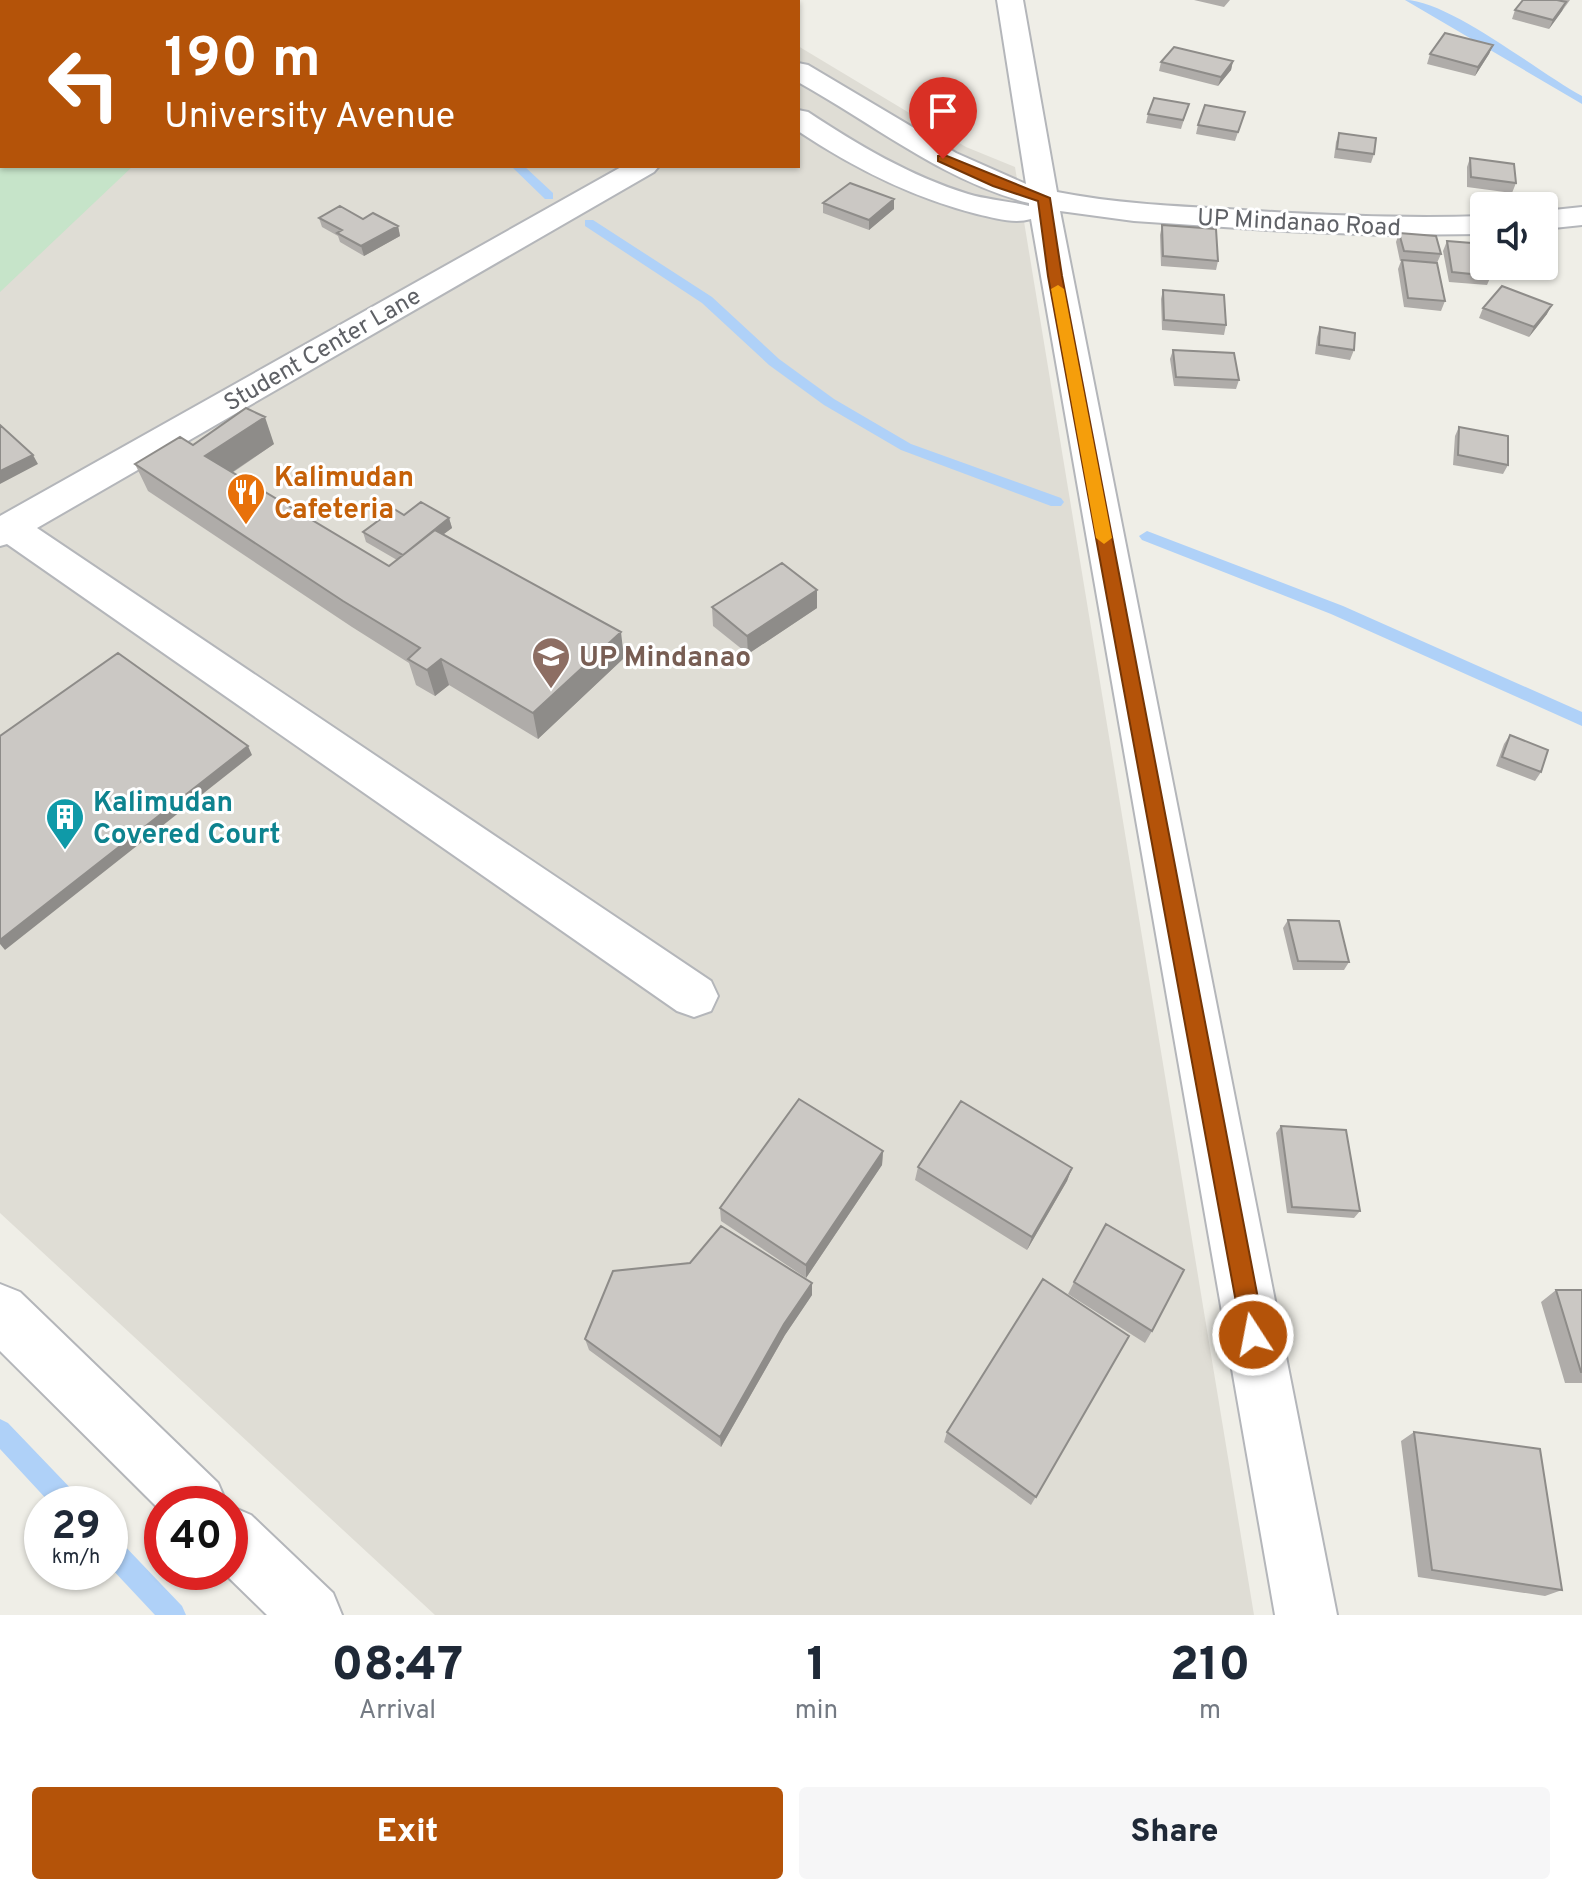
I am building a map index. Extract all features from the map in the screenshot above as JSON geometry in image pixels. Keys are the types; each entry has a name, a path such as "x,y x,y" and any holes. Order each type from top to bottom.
{"street":[{"path":"1010,0 1045,207 1306,1615"},
{"path":"800,74 943,159 1045,207"},
{"path":"800,119 899,180 921,189 972,205 1045,207"},
{"name":"Student Center Lane","path":"5,530 640,168"},
{"name":"UP Mindanao Road","path":"1045,207 1344,226 1470,225"},
{"path":"1558,219 1582,216"},
{"path":"5,530 694,996"},
{"path":"0,1312 179,1486"},
{"path":"248,1554 311,1615"}],"shaded area":[{"name":"UP Mindanao","path":"800,47 966,147 1015,167 1254,1615 435,1615 0,1213 0,168 800,168"}],"green space":[{"path":"0,168 131,168 0,292"}],"building":[{"path":"1523,0 1566,2 1553,20 1515,10"},
{"path":"1445,33 1493,45 1478,67 1430,54"},
{"path":"1174,47 1233,61 1221,77 1161,62"},
{"path":"1154,98 1189,104 1183,120 1148,114"},
{"path":"1205,105 1245,112 1238,132 1198,125"},
{"path":"1339,133 1376,138 1374,154 1337,149"},
{"path":"1470,158 1514,164 1516,183 1471,177"},
{"path":"850,183 894,199 869,220 823,203"},
{"path":"340,206 363,219 373,213 398,226 361,246 337,233 342,230 319,218"},
{"path":"1162,225 1216,229 1218,261 1163,256"},
{"path":"1399,233 1436,236 1441,254 1404,251"},
{"path":"1447,241 1470,243 1470,274 1452,272"},
{"path":"1402,260 1437,263 1445,301 1408,298"},
{"path":"1502,286 1552,305 1534,327 1483,308"},
{"path":"1163,290 1224,295 1226,325 1164,320"},
{"path":"1320,327 1355,333 1354,350 1319,345"},
{"path":"1173,350 1234,353 1239,380 1176,377"},
{"path":"246,408 265,417 205,456 389,566 435,530 621,632 533,713 441,659 427,670 408,659 420,648 135,464 180,437 193,445"},
{"path":"0,425 33,455 0,471"},
{"path":"1459,427 1508,436 1508,465 1458,455"},
{"path":"421,502 449,518 403,555 363,532 394,509 404,515"},
{"path":"782,563 817,590 747,636 712,607"},
{"name":"Kalimudan Covered Court","path":"118,653 248,746 0,940 0,736"},
{"path":"1510,735 1548,750 1541,772 1502,757"},
{"path":"1288,920 1339,921 1349,962 1298,961"},
{"path":"799,1099 883,1151 806,1265 720,1208"},
{"path":"961,1101 1072,1168 1032,1237 918,1167"},
{"path":"1281,1126 1346,1130 1360,1211 1292,1207"},
{"path":"1106,1224 1184,1270 1152,1331 1074,1282"},
{"path":"721,1226 812,1283 784,1324 720,1437 585,1339 613,1271 690,1263"},
{"path":"1043,1279 1129,1336 1036,1497 947,1432"},
{"path":"1556,1290 1582,1290 1582,1372 1581,1372"},
{"path":"1414,1432 1540,1449 1562,1590 1432,1570"}],"waterway":[{"path":"1410,0 1454,22 1582,101"},
{"path":"519,168 549,196"},
{"path":"589,223 707,300 774,362 829,402 906,447 1056,502"},
{"path":"1147,536 1337,610 1582,719"},
{"path":"0,1431 51,1486"},
{"path":"128,1568 173,1615"}],"slow traffic":[{"path":"1058,289 1104,538"}],"place":[{"name":"Kalimudan Cafeteria","path":"246,526"},
{"name":"UP Mindanao","path":"551,690"},
{"name":"Kalimudan Covered Court","path":"65,851"}],"route":[{"path":"943,159 997,183 1044,198 1055,276 1253,1335"}]}
